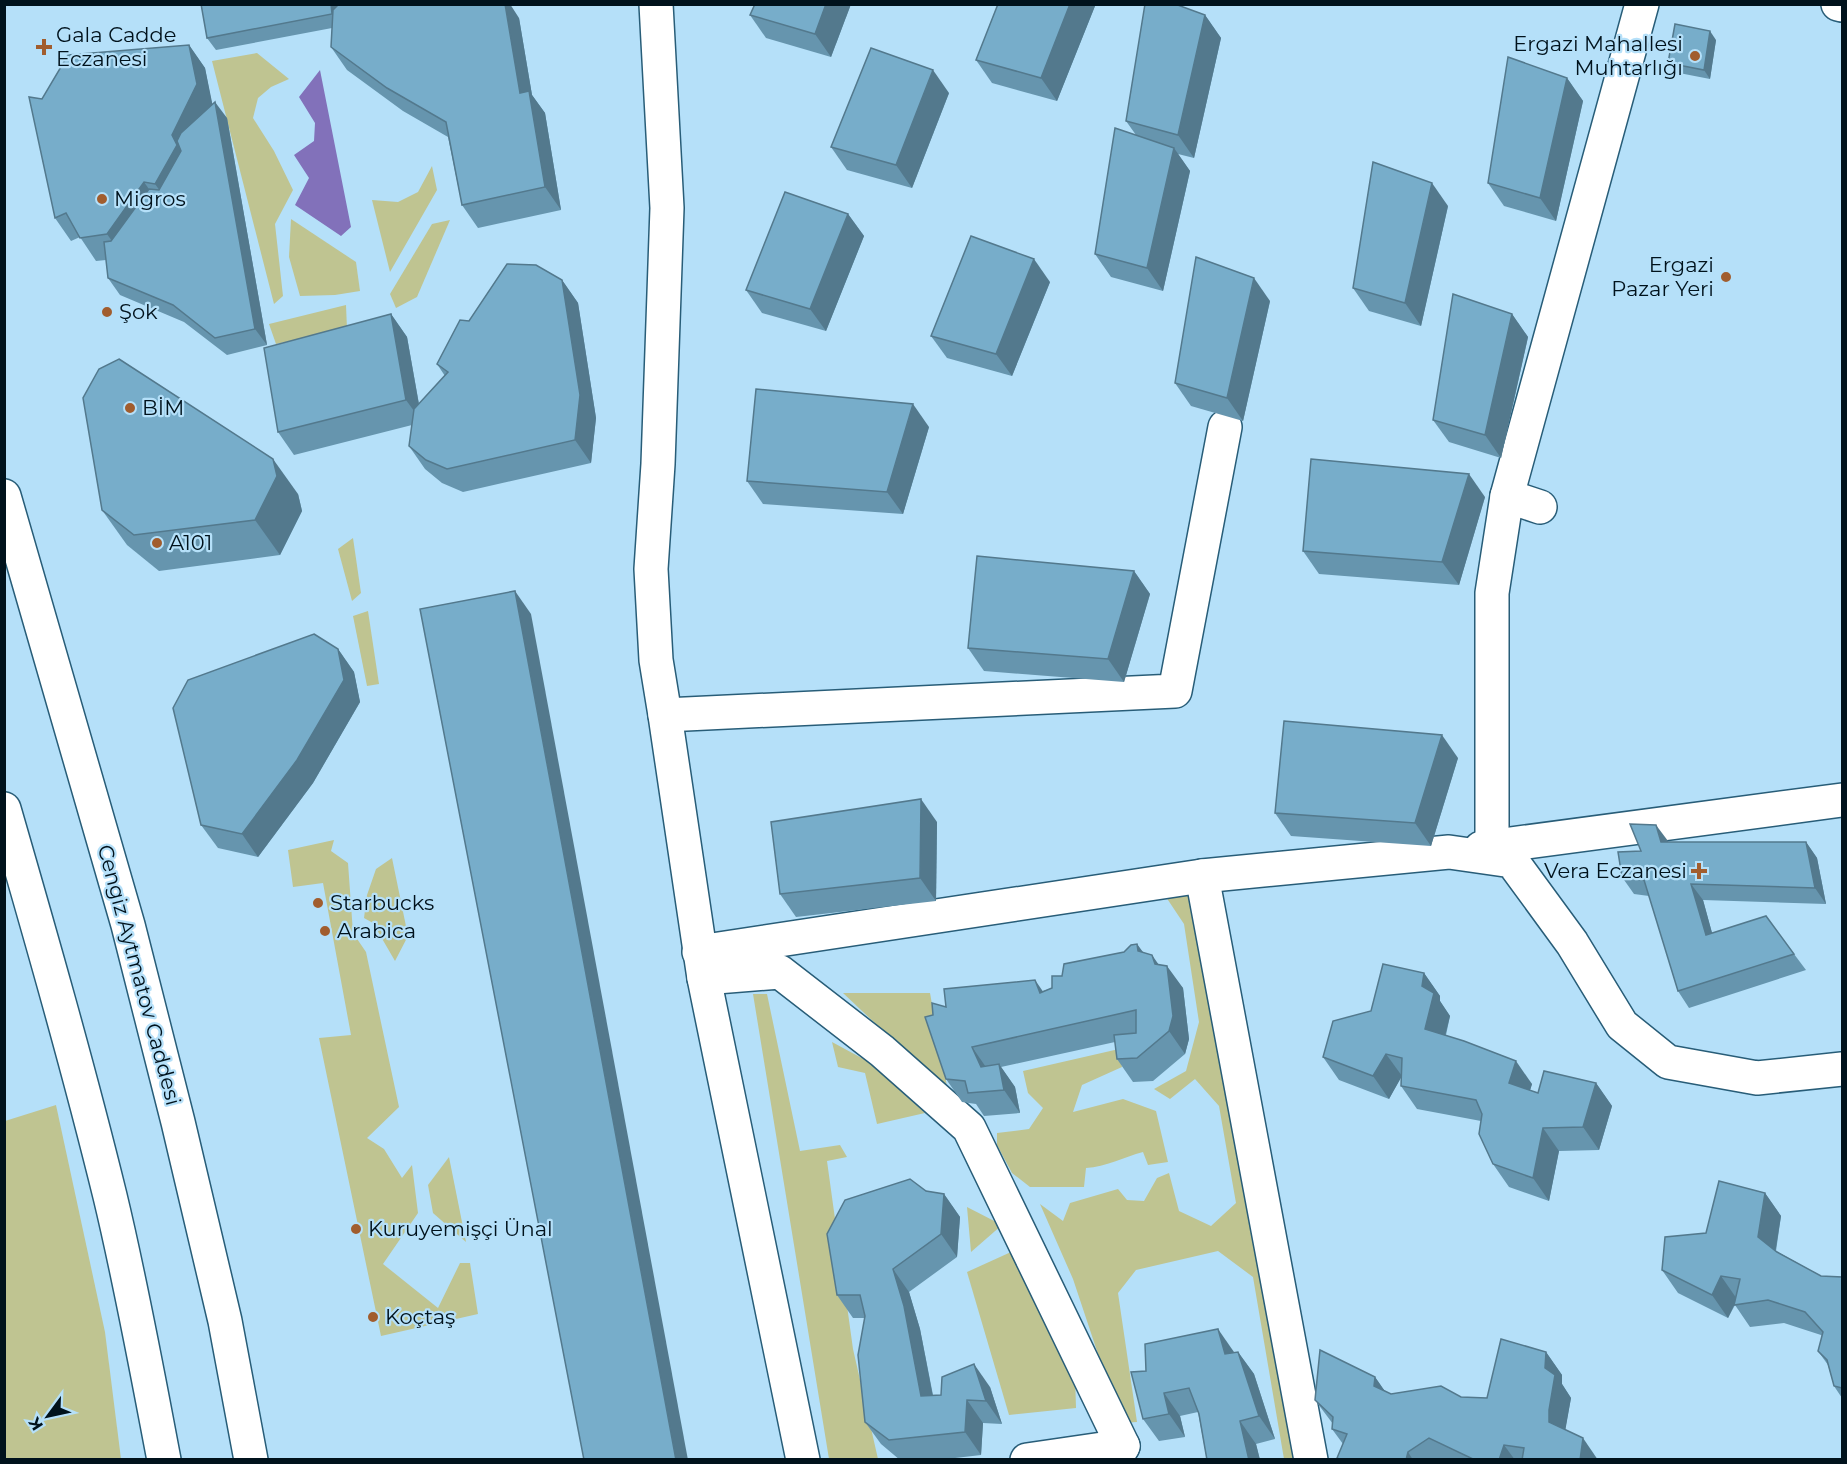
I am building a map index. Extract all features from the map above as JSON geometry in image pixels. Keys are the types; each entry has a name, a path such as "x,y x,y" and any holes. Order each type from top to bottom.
{"street":[{"path":"656,4 668,208 658,464 651,568 656,660 702,965 803,1460"},
{"path":"1492,846 1492,593 1507,496 1642,4"},
{"path":"665,715 1175,691 1225,427"},
{"name":"Cengiz Aytmatov Caddesi","path":"4,496 128,925 225,1321 250,1460"},
{"path":"1507,496 1540,507"},
{"path":"702,965 1202,876 1449,852 1842,800"},
{"path":"4,809 78,1070 110,1197 164,1460"},
{"path":"1449,852 1512,861 1572,943 1622,1025 1668,1062 1757,1078 1842,1069"},
{"path":"1202,876 1311,1460"},
{"path":"702,965 780,972 882,1051 969,1128 1119,1453 1027,1460"}],"green space":[{"path":"257,53 289,79 271,87 258,98 253,118 274,151 293,190 275,224 283,296 274,304 212,61"},
{"path":"432,166 437,190 390,272 372,200 398,202 418,192"},
{"path":"291,219 356,262 360,291 335,295 300,296 289,257"},
{"path":"450,220 417,297 396,308 390,294 432,224"},
{"path":"346,305 347,329 276,344 269,324"},
{"path":"353,538 361,593 352,601 338,549"},
{"path":"368,611 379,684 367,686 353,616"},
{"path":"334,840 331,851 348,863 353,933 366,952 399,1107 367,1138 384,1149 402,1178 412,1165 418,1213 383,1264 438,1308 460,1263 470,1263 478,1314 381,1336 319,1038 351,1035 323,883 293,887 288,850"},
{"path":"392,858 408,936 395,961 373,923 364,918 367,895 376,869"},
{"path":"1194,889 1294,1459 1284,1459 1253,1277 1218,1251 1136,1270 1118,1293 1137,1422 1121,1423 1073,1279 1040,1204 1063,1221 1070,1203 1118,1189 1127,1200 1144,1201 1157,1178 1169,1173 1179,1211 1211,1226 1236,1203 1219,1106 1195,1079 1170,1099 1154,1089 1186,1071 1199,1022 1184,924 1164,894"},
{"path":"843,993 930,993 948,1092"},
{"path":"753,994 767,994 800,1151 840,1145 847,1157 827,1161 853,1349 878,1459 829,1459"},
{"path":"832,1042 869,1062 925,1113 877,1124 865,1073 838,1067"},
{"path":"1119,1049 1122,1067 1082,1085 1073,1112 1123,1099 1156,1111 1168,1162 1148,1165 1143,1152 1108,1164 1086,1168 1084,1187 1030,1187 1012,1173 997,1145 997,1133 1029,1129 1043,1108 1028,1093 1023,1071"},
{"path":"56,1105 105,1332 121,1459 5,1459 5,1121"},
{"path":"449,1157 466,1242 433,1213 428,1185"},
{"path":"967,1207 1002,1225 971,1252"},
{"path":"1011,1252 1075,1376 1076,1408 1009,1415 967,1272"}],"shaded area":[{"path":"320,70 351,227 341,236 295,205 309,178 294,155 314,141 315,123 299,97"}],"building":[{"path":"201,4 331,4 332,14 207,38"},
{"path":"339,4 505,4 520,93 529,91 545,187 462,205 446,122 387,88 331,47 333,10"},
{"path":"755,4 826,4 815,34 750,15"},
{"path":"998,4 1070,4 1041,78 976,60"},
{"path":"1145,4 1175,4 1205,15 1178,135 1126,121"},
{"name":"Ergazi Mahallesi Muhtarlığı","path":"1675,24 1710,31 1704,70 1668,63"},
{"path":"189,45 197,84 172,135 177,145 155,184 144,182 107,234 80,238 66,213 55,218 29,97 42,99 68,55"},
{"path":"871,48 933,70 896,165 831,147"},
{"path":"1508,57 1567,78 1540,198 1488,183"},
{"path":"215,102 255,329 215,338 173,305 108,278 104,242 111,241 149,189 159,190 181,151 177,141 181,133"},
{"path":"1115,128 1174,148 1147,268 1095,254"},
{"path":"1373,162 1432,183 1405,303 1353,288"},
{"path":"785,192 848,214 810,309 746,290"},
{"path":"971,236 1034,259 996,354 931,336"},
{"path":"1196,257 1254,278 1227,398 1175,383"},
{"path":"507,264 536,265 562,280 580,395 575,440 447,469 426,460 409,446 414,409 448,372 437,364 460,320 469,321"},
{"path":"1453,294 1512,314 1485,435 1433,420"},
{"path":"391,314 406,400 278,432 264,348"},
{"path":"119,359 273,459 277,476 255,520 134,535 102,510 83,398 99,369"},
{"path":"756,389 913,404 887,492 747,481"},
{"path":"1311,459 1469,474 1442,562 1303,551"},
{"path":"977,556 1134,571 1108,659 968,648"},
{"path":"515,591 676,1460 584,1460 420,609"},
{"path":"314,634 338,649 344,680 297,760 242,834 201,825 173,708 188,680"},
{"path":"1284,721 1442,735 1415,823 1275,813"},
{"path":"921,799 920,878 780,894 771,822"},
{"path":"1630,824 1656,825 1661,842 1806,842 1815,888 1691,884 1706,935 1766,916 1794,954 1678,991 1644,880 1622,877 1618,852 1641,851"},
{"path":"1137,944 1138,951 1152,955 1155,964 1167,966 1173,1016 1169,1031 1137,1058 1117,1059 1114,1035 1136,1033 1136,1010 972,1047 981,1067 999,1064 1004,1090 968,1093 965,1081 946,1079 925,1017 933,1015 932,1003 946,1007 944,989 1035,980 1040,993 1052,988 1052,976 1062,976 1064,964 1124,952 1131,945"},
{"path":"1383,964 1424,973 1422,986 1434,993 1425,1029 1516,1061 1509,1083 1538,1093 1544,1071 1596,1083 1583,1127 1543,1128 1533,1178 1493,1164 1479,1134 1482,1114 1476,1100 1401,1086 1402,1058 1386,1054 1373,1076 1323,1057 1333,1021 1371,1011"},
{"path":"910,1179 926,1191 944,1194 941,1234 893,1269 904,1306 921,1396 941,1395 942,1377 974,1364 986,1401 967,1400 965,1432 889,1440 865,1422 858,1355 865,1316 860,1295 837,1295 827,1234 845,1200"},
{"path":"1719,1181 1765,1193 1758,1237 1777,1252 1821,1276 1842,1277 1842,1388 1834,1386 1827,1360 1818,1351 1823,1332 1805,1312 1768,1300 1734,1305 1740,1279 1721,1276 1712,1295 1662,1270 1665,1237 1706,1233"},
{"path":"1218,1329 1225,1354 1238,1352 1259,1416 1240,1421 1249,1460 1207,1460 1199,1414 1189,1388 1164,1393 1169,1414 1143,1419 1131,1372 1146,1371 1145,1344"},
{"path":"1501,1339 1546,1352 1545,1368 1555,1375 1549,1422 1583,1438 1580,1460 1522,1460 1524,1448 1504,1445 1499,1460 1475,1460 1429,1438 1408,1452 1406,1460 1342,1460 1337,1458 1347,1434 1332,1429 1333,1417 1315,1400 1320,1350 1375,1377 1374,1386 1391,1394 1441,1386 1461,1397 1487,1398"}],"place":[{"name":"Gala Cadde Eczanesi","path":"44,47"},
{"name":"Ergazi Mahallesi Muhtarlığı","path":"1695,56"},
{"name":"Migros","path":"102,199"},
{"name":"Ergazi Pazar Yeri","path":"1726,277"},
{"name":"Şok","path":"107,312"},
{"name":"BİM","path":"130,408"},
{"name":"A101","path":"157,543"},
{"name":"Vera Eczanesi","path":"1699,871"},
{"name":"Starbucks","path":"318,903"},
{"name":"Arabica","path":"325,931"},
{"name":"Kuruyemişçi Ünal","path":"356,1229"},
{"name":"Koçtaş","path":"373,1317"}]}
